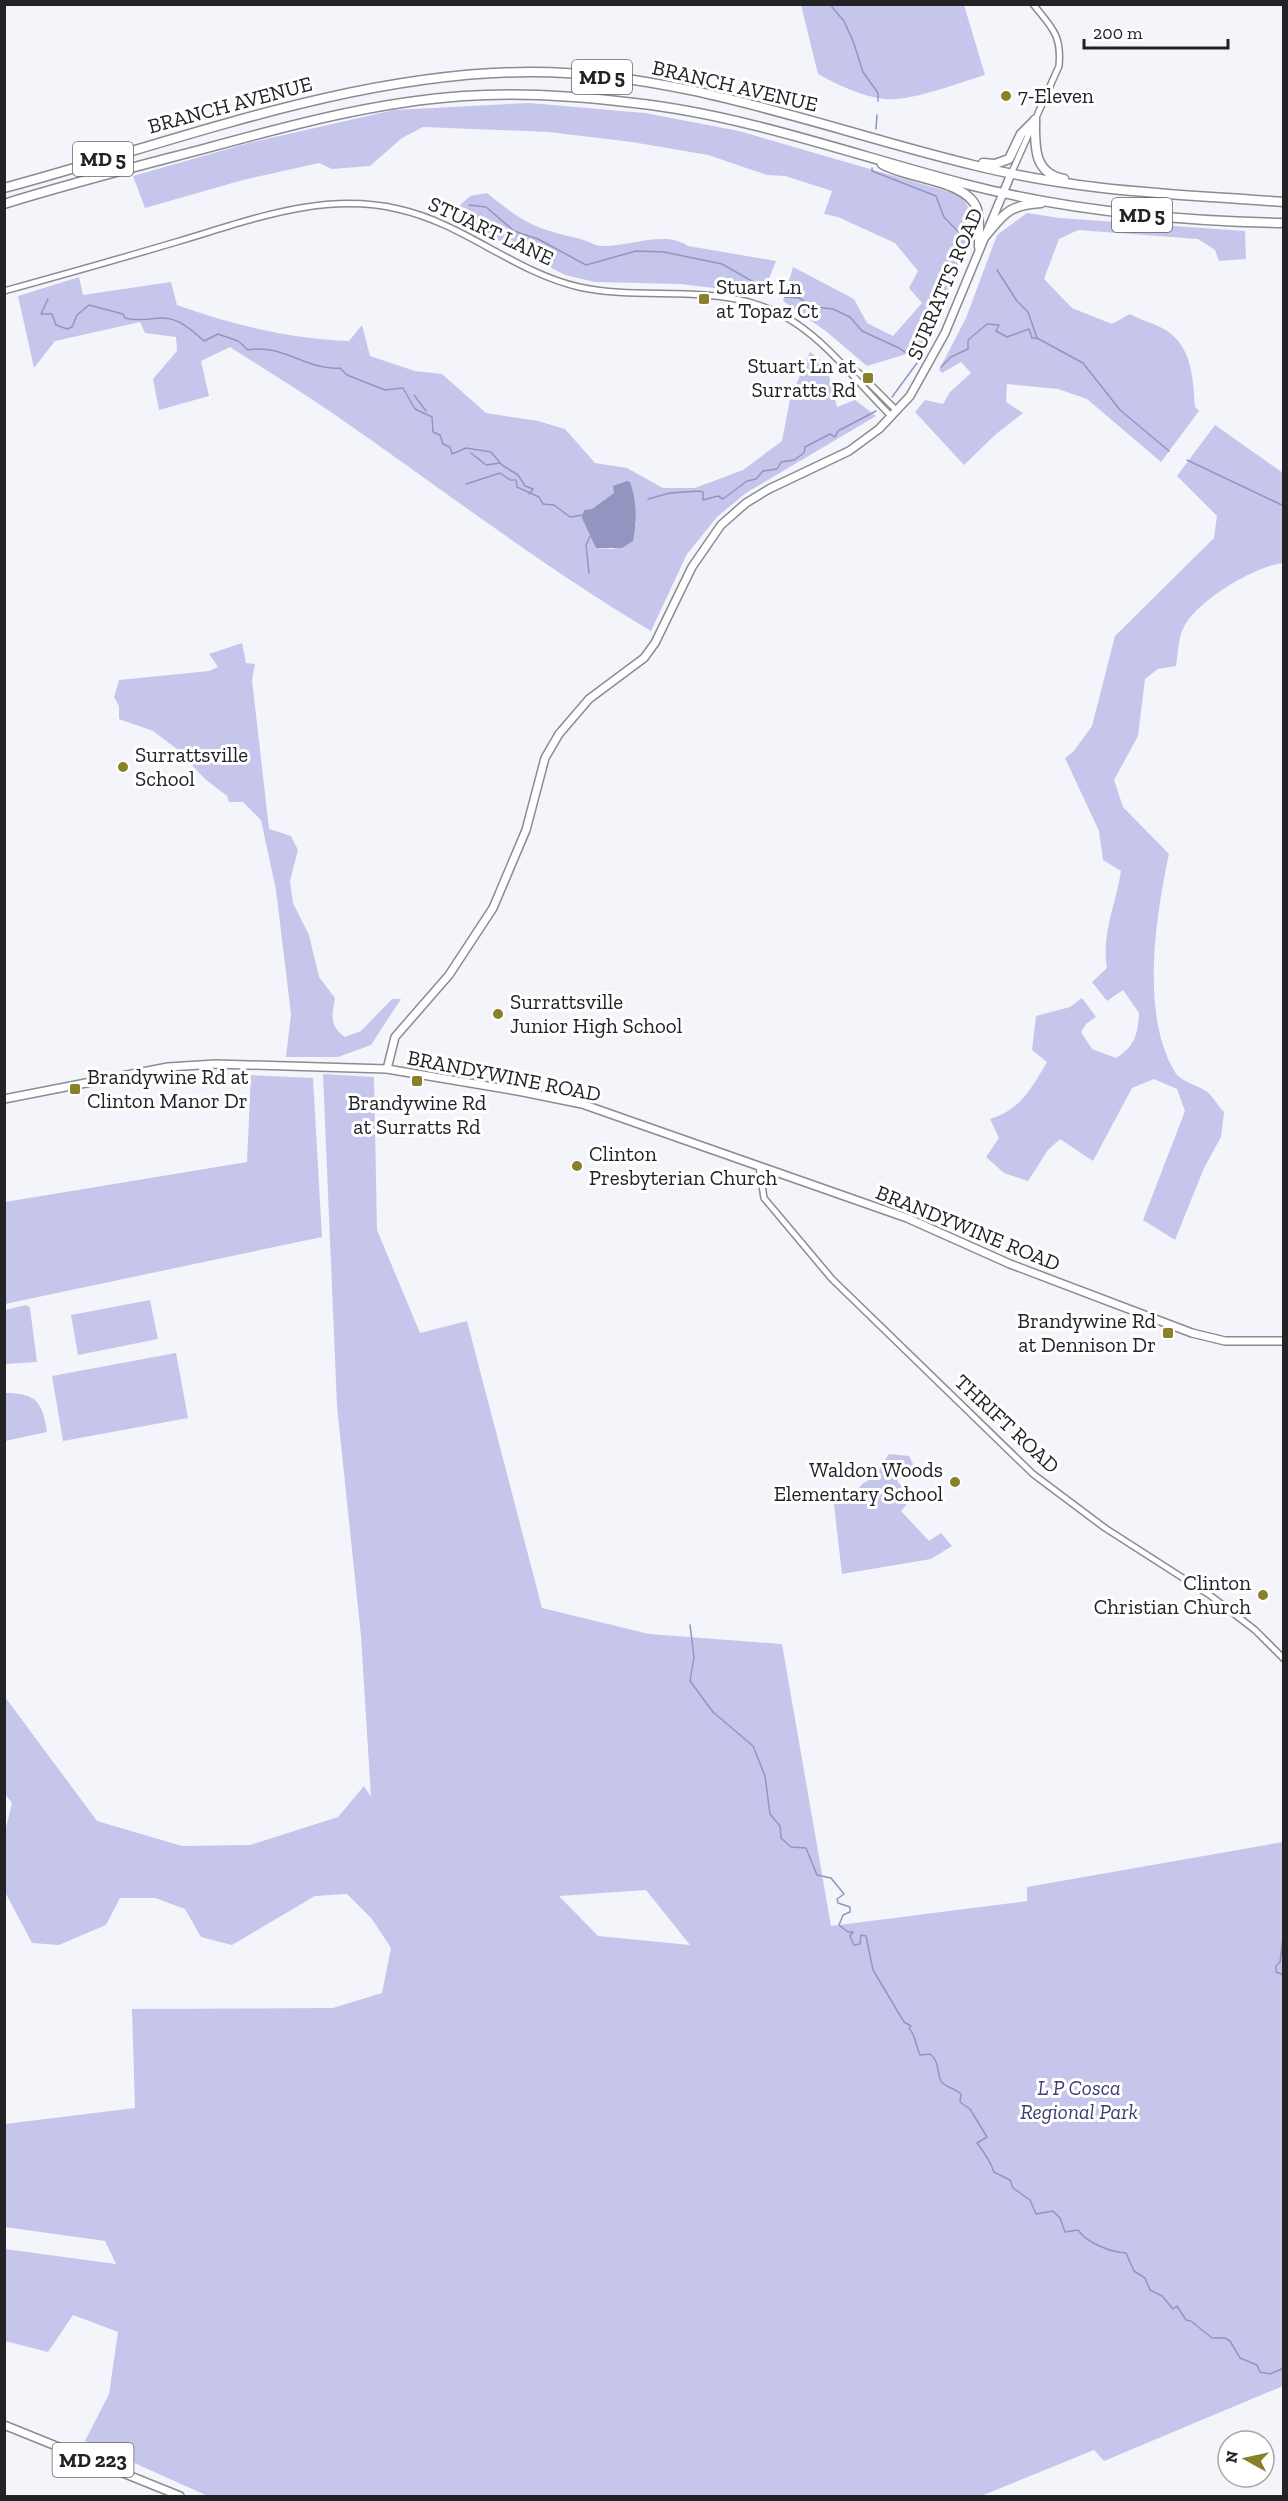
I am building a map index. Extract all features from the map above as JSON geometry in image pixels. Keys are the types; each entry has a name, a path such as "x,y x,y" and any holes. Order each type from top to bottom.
{"highway":[{"name":"BRANCH AVENUE","path":"4,188 363,89 449,76 523,72 576,74 657,85 762,109 1011,174 1095,188 1168,196 1284,202"},
{"name":"BRANCH AVENUE","path":"4,204 333,116 415,101 468,96 536,95 636,103 772,132 1002,192 1056,203 1128,214 1284,223"},
{"path":"955,160 990,164 1005,161 1012,155 1021,134 1035,120"},
{"path":"1035,120 1035,151 1045,170 1056,177 1089,183 1095,188"},
{"path":"871,158 894,171 961,189 976,207 980,244"},
{"path":"980,244 1011,208 1022,204 1056,203"}],"main road":[{"name":"SURRATTS ROAD","path":"387,1069 394,1037 449,975 493,908 526,830 542,768 553,743 589,699 644,658 711,536 746,503 849,451 894,413 916,389 934,356 1011,174"},
{"name":"BRANDYWINE ROAD","path":"4,1099 192,1064 387,1069 569,1101 905,1217 1010,1264 1192,1333 1234,1341 1284,1341"},
{"name":"MD 223","path":"4,2425 180,2496"}],"street":[{"name":"SURRATTS ROAD","path":"1011,174 1055,78 1060,54 1055,31 1033,4"},
{"name":"STUART LANE","path":"4,291 284,211 311,206 356,204 398,208 435,220 543,274 578,286 706,295 747,302 782,315 812,333 845,365 859,373 894,413"},
{"name":"THRIFT ROAD","path":"759,1166 764,1198 832,1279 1034,1474 1104,1528 1211,1596 1255,1630 1284,1659"}],"green space":[{"path":"801,5 964,5 985,75 907,98 875,98 850,90 818,74"},
{"path":"529,103 645,113 739,131 960,195 970,212 973,232 923,349 867,366 827,332 783,301 793,267 854,299 867,323 893,336 922,303 909,288 918,271 895,243 838,217 824,214 832,191 785,176 767,175 708,155 632,142 549,132 423,127 402,138 370,166 332,169 319,163 243,180 145,208 133,176 249,143 394,110"},
{"path":"487,193 520,218 540,228 597,245 613,246 668,239 688,246 776,261 762,297 731,290 680,284 595,282 565,275 465,223 458,207 470,196"},
{"path":"1027,213 1060,218 1245,231 1246,259 1219,261 1215,250 1198,239 1078,230 1059,239 1044,279 1072,308 1112,324 1130,314 1171,334 1185,351 1191,372 1195,407 1199,411 1161,462 1087,399 1058,389 1007,384 1006,402 1023,413 996,434 964,465 915,412 925,400 943,404 950,392 971,373 961,362 942,373 939,370 966,318 997,235"},
{"path":"79,277 83,295 171,282 177,305 262,330 349,341 362,325 370,356 415,371 442,374 486,413 538,421 565,429 595,463 627,468 663,488 695,488 743,470 782,441 790,399 810,352 826,364 837,407 855,400 876,416 746,493 717,517 687,554 651,631 571,580 338,417 230,347 201,361 209,396 159,410 153,379 177,351 176,337 145,333 140,322 55,341 34,368 18,296","holes":["630,482 636,525 614,549 596,548 586,523 592,509"]},
{"path":"1215,425 1283,473 1283,563 1242,578 1212,597 1189,619 1180,637 1176,666 1158,669 1145,679 1138,736 1114,780 1123,807 1169,854 1156,935 1154,965 1157,1022 1164,1049 1177,1075 1206,1091 1224,1112 1221,1137 1204,1168 1175,1240 1143,1220 1185,1111 1177,1089 1154,1079 1132,1088 1093,1161 1060,1139 1048,1150 1028,1181 1004,1173 986,1157 999,1138 990,1119 1010,1110 1024,1097 1047,1062 1032,1050 1036,1016 1070,1007 1082,998 1096,1017 1086,1024 1081,1032 1092,1049 1116,1058 1131,1045 1138,1028 1139,1013 1123,990 1107,1001 1092,982 1107,968 1107,931 1121,871 1103,860 1099,831 1065,758 1073,752 1092,726 1115,636 1214,538 1217,516 1177,476"},
{"path":"242,643 246,663 255,664 252,680 269,829 291,836 298,850 290,881 293,903 309,935 319,977 335,998 333,1020 336,1029 345,1037 361,1031 392,999 401,999 371,1045 338,1057 286,1057 291,1014 276,890 261,820 243,802 229,802 227,796 205,779 177,749 153,731 119,719 119,706 114,697 119,680 209,671 218,667 209,654"},
{"name":"L P Cosca Regional Park","path":"323,1074 374,1077 377,1230 420,1333 467,1321 542,1608 649,1634 782,1644 831,1926 1027,1901 1027,1887 1283,1842 1283,2386 1104,2461 1094,2450 981,2496 208,2496 85,2441 109,2394 118,2332 73,2315 48,2352 5,2341 5,2249 116,2264 105,2241 5,2227 5,2124 135,2108 132,2009 333,2008 382,1993 391,1948 372,1919 347,1894 315,1896 232,1945 201,1937 185,1909 155,1898 120,1898 106,1925 59,1945 32,1943 5,1892 5,1832 12,1803 5,1794 5,1697 97,1821 182,1846 250,1845 338,1817 364,1786 371,1797 361,1636 337,1406","holes":["646,1890 690,1945 598,1936 559,1896"]},
{"path":"251,1075 313,1078 322,1237 5,1304 5,1202 247,1162"},
{"path":"150,1300 158,1339 78,1355 71,1315"},
{"path":"26,1305 30,1308 37,1362 5,1364 5,1310"},
{"path":"176,1353 188,1418 63,1441 52,1376"},
{"path":"5,1393 24,1395 36,1401 43,1413 47,1432 5,1441"},
{"path":"889,1454 909,1456 913,1464 897,1481 912,1498 901,1511 929,1541 941,1533 952,1546 931,1559 842,1574 834,1504 852,1498 862,1484 874,1477"}],"shaded area":[{"path":"630,482 635,504 636,519 633,541 622,548 596,548 582,518 584,510 592,509 614,493 613,486"}],"waterway":[{"path":"832,7 844,21 863,72 878,93 878,101"},
{"path":"876,129 877,115"},
{"path":"872,168 872,171 936,196 944,217 970,244"},
{"path":"469,205 486,207 514,231 538,239 586,265 636,251 664,252 722,264 766,289"},
{"path":"997,270 1017,301 1028,312 1037,338 1083,363 1120,410 1169,451"},
{"path":"785,297 799,298 814,307 833,309 850,317 862,331 899,348 920,362"},
{"path":"48,299 41,314 52,314 56,325 67,329 72,327 77,315 89,305 123,314 125,318 130,319 175,320 204,341 218,334 238,341 248,350 272,350 316,365 340,368 347,375 385,390 403,388 415,409 432,417 433,432 440,435 443,444 450,447 452,454 466,448 491,452 502,465 518,475 525,486 533,489 529,494"},
{"path":"941,367 951,357 968,349 968,340 987,324 999,325 996,331 1007,337 1029,329 1032,338 1037,338"},
{"path":"892,397 917,363"},
{"path":"414,395 426,411"},
{"path":"648,499 670,493 699,491 703,492 703,500 718,496 723,499 747,481 756,479 763,471 777,469 781,462 794,460 804,453 805,447 830,434 835,437 838,431 876,411"},
{"path":"471,453 486,465 500,463"},
{"path":"1187,460 1284,506"},
{"path":"466,484 500,473 510,480 516,480 517,487 539,497 543,504 554,505 570,517 583,515"},
{"path":"589,573 586,545 591,534"},
{"path":"690,1625 694,1657 690,1681 713,1712 753,1746 765,1776 770,1814 780,1826 781,1838 791,1847 806,1848 817,1875 831,1878 844,1894 837,1899 838,1903 850,1907 850,1912 843,1915 839,1925 848,1932 853,1932 850,1936 854,1945 860,1944 861,1935 866,1936 873,1970 904,2022 911,2026 909,2028 920,2055 930,2054 933,2057 937,2063 941,2081 961,2094 960,2102 970,2109 987,2137 977,2143 994,2172 1010,2180 1013,2188 1030,2200 1036,2214 1053,2211 1060,2218 1065,2232 1078,2230 1099,2246 1126,2253 1134,2271 1145,2278 1150,2290 1162,2296 1173,2309 1177,2306 1186,2320 1191,2321 1212,2338 1225,2338 1230,2341 1240,2358 1257,2365 1260,2372 1270,2374 1284,2368"},
{"path":"1284,1930 1280,1962 1276,1966 1276,1972 1284,1975"}],"place":[{"name":"7-Eleven","path":"1006,96"},
{"name":"Stuart Ln at Topaz Ct","path":"704,299"},
{"name":"Stuart Ln at Surratts Rd","path":"868,378"},
{"name":"Surrattsville School","path":"123,767"},
{"name":"Surrattsville Junior High School","path":"498,1014"},
{"name":"Brandywine Rd at Surratts Rd","path":"417,1081"},
{"name":"Brandywine Rd at Clinton Manor Dr","path":"75,1089"},
{"name":"Clinton Presbyterian Church","path":"577,1166"},
{"name":"Brandywine Rd at Dennison Dr","path":"1168,1333"},
{"name":"Waldon Woods Elementary School","path":"955,1482"},
{"name":"Clinton Christian Church","path":"1263,1595"}]}
